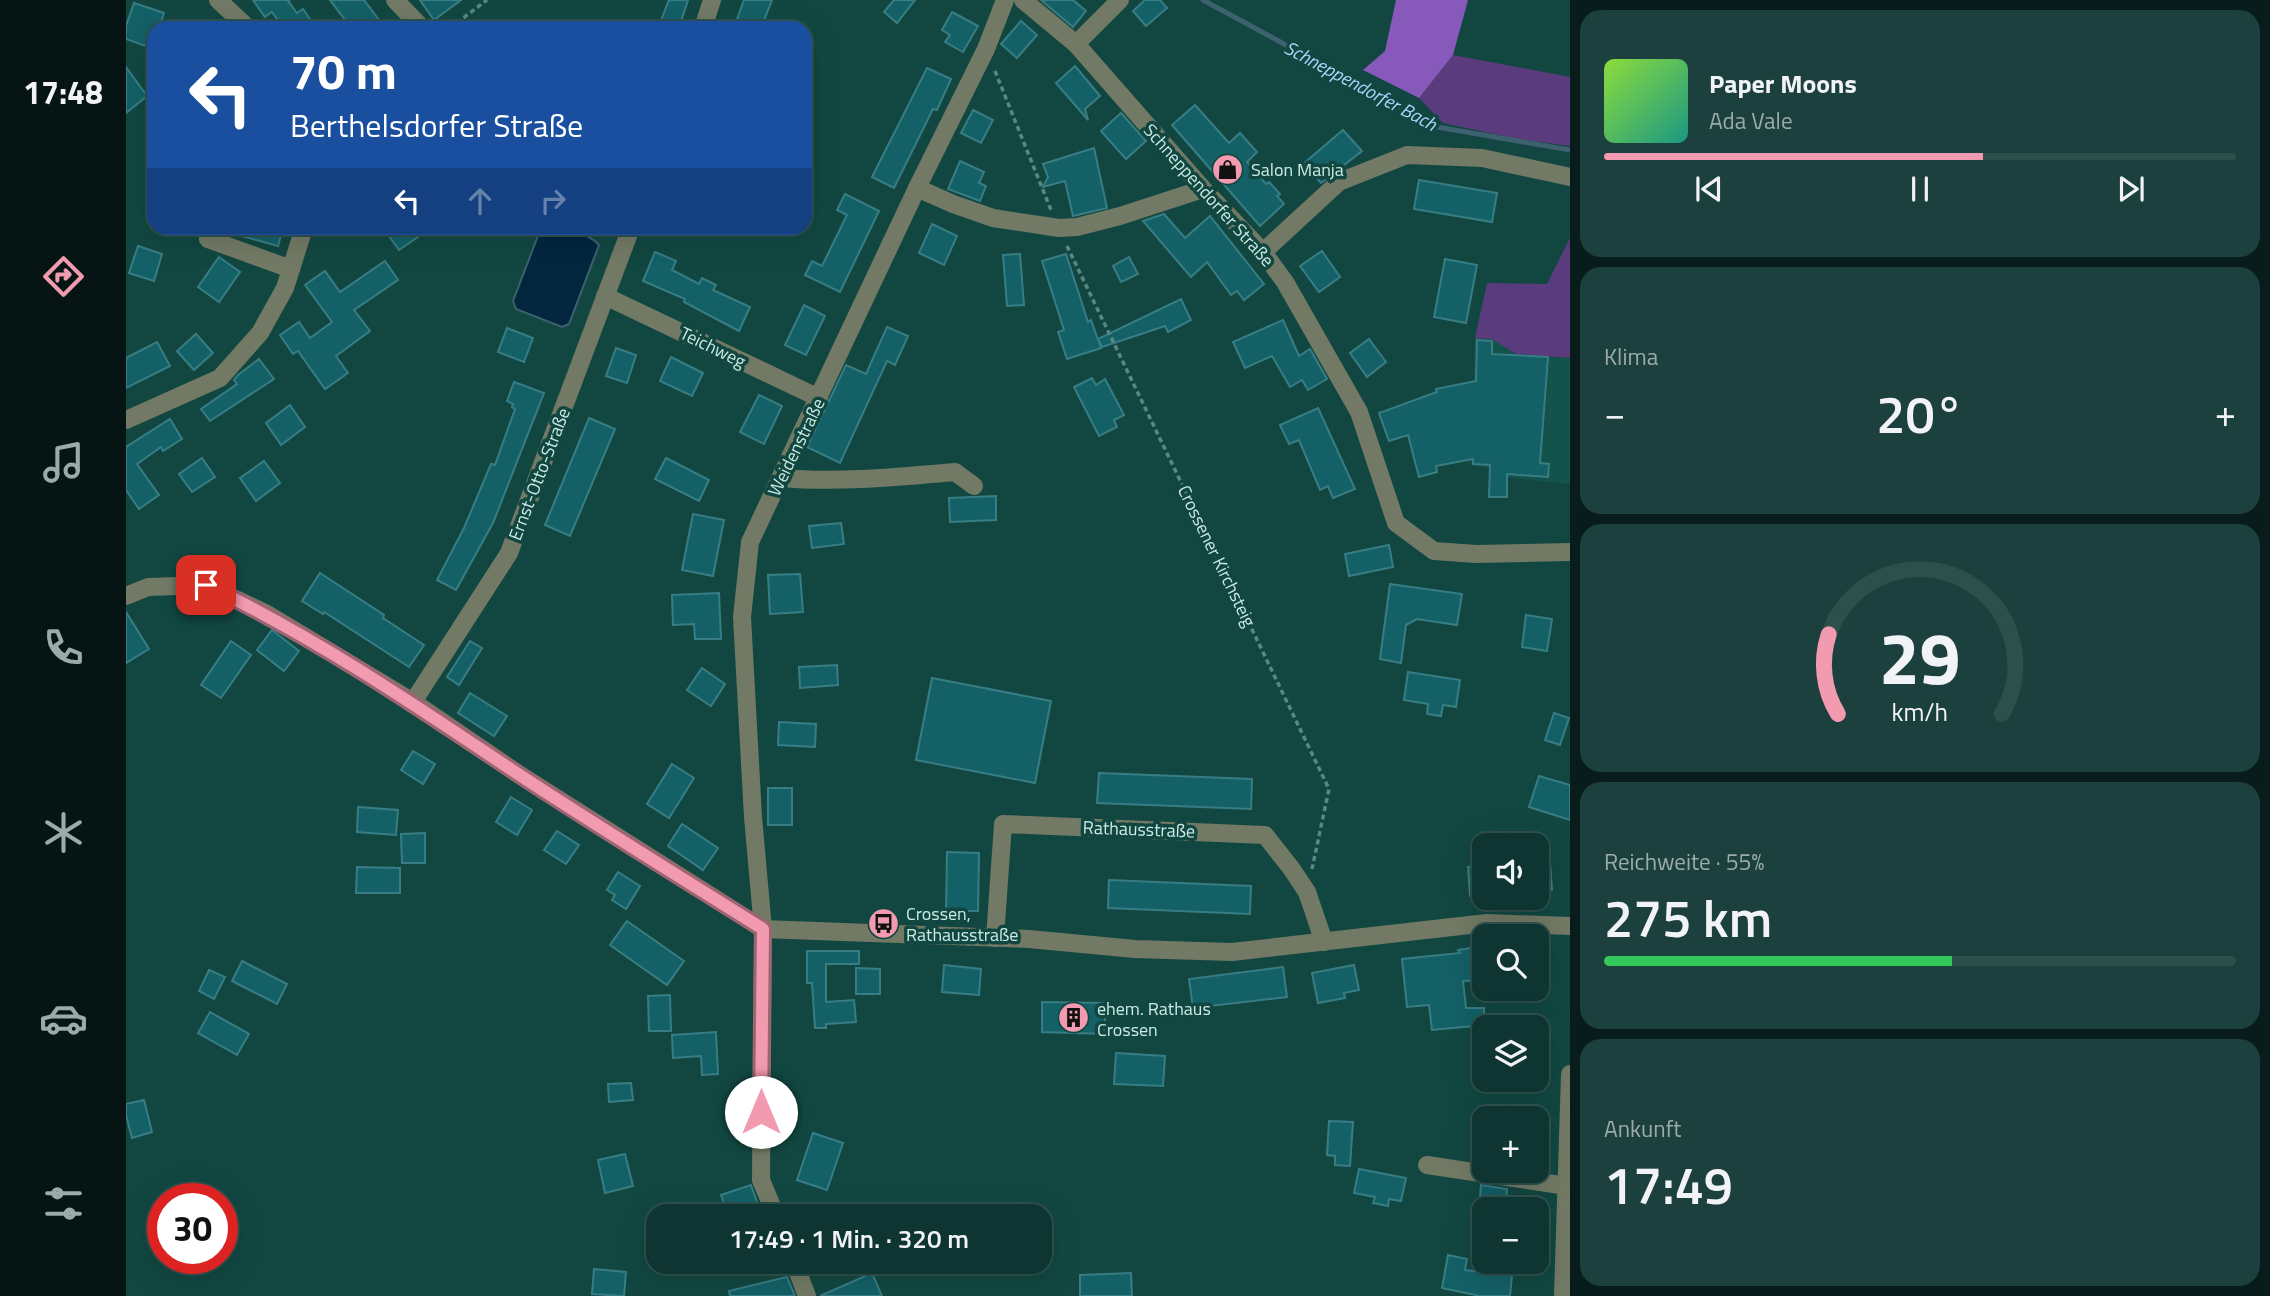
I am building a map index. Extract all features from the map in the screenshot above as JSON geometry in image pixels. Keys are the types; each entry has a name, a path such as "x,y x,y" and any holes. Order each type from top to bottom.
{"street":[{"path":"395,0 415,21"},
{"path":"705,21 712,0"},
{"name":"Weidenstraße","path":"771,1204 761,1180 763,929 752,803 742,617 751,542 986,48 1005,0"},
{"name":"Schneppendorfer Straße","path":"1023,0 1076,44 1203,189 1263,252 1285,282 1359,412 1396,523 1434,551 1476,554 1570,552"},
{"path":"1076,44 1121,0"},
{"path":"224,2 242,21"},
{"path":"1263,252 1339,182 1407,155 1482,158 1570,177"},
{"path":"918,188 993,218 1059,228 1077,227 1120,216 1203,189"},
{"path":"126,420 220,378 260,332 285,288 302,235"},
{"name":"Ernst-Otto-Straße","path":"413,702 509,553 628,235"},
{"path":"208,239 291,269"},
{"name":"Teichweg","path":"606,296 819,398"},
{"path":"781,478 806,481 955,472 974,486"},
{"path":"126,596 148,587 206,585 267,614 413,702 517,773 763,929 995,938 1231,952 1487,923 1570,926"},
{"name":"Rathausstraße","path":"995,938 1003,824 1265,835 1292,868 1307,892 1324,942"},
{"path":"1563,1296 1570,1074"},
{"path":"1427,1165 1567,1186"},
{"path":"799,1274 807,1296"}],"path":[{"path":"459,21 487,0"},
{"name":"Crossener Kirchsteig","path":"986,48 1059,228 1329,789 1307,892"}],"shaded area":[{"path":"1396,0 1468,0 1453,55 1419,98 1363,70 1385,51"},
{"path":"1453,55 1570,77 1570,146 1518,139 1443,123 1419,98"},
{"path":"1570,238 1570,358 1516,354 1492,339 1475,338 1487,283 1547,284"},
{"path":"1475,338 1492,339 1516,354 1570,358 1570,484 1492,476 1487,467 1471,465"}],"water":[{"path":"538,235 584,235 599,245 569,324 562,327 516,309 513,301"}],"building":[{"path":"253,0 290,0 288,1 297,13 303,9 311,21 278,21 272,12 265,17"},
{"path":"330,0 364,0 380,21 346,21"},
{"path":"420,0 461,0 434,20"},
{"path":"669,0 688,0 681,21 661,21"},
{"path":"744,0 772,0 764,21 736,21"},
{"path":"894,0 915,0 897,23 884,12"},
{"path":"1041,0 1073,0 1086,11 1073,27"},
{"path":"1145,0 1160,0 1167,8 1146,26 1133,11"},
{"path":"134,3 164,13 161,21 147,21 147,46 126,39 126,26"},
{"path":"952,12 978,26 963,52 945,42 950,35 942,30"},
{"path":"1021,21 1037,35 1017,58 1001,44"},
{"path":"1075,66 1100,96 1085,109 1088,120 1056,83"},
{"path":"126,67 147,96 126,113"},
{"path":"927,68 951,79 894,188 872,177"},
{"path":"1195,105 1229,143 1240,133 1257,152 1247,162 1266,184 1269,182 1280,194 1277,196 1284,204 1260,226 1172,125"},
{"path":"973,110 993,120 981,143 961,133"},
{"path":"1121,113 1146,141 1126,159 1101,131"},
{"path":"1343,130 1362,151 1321,183 1303,164"},
{"path":"1094,148 1107,208 1073,216 1065,181 1043,187 1048,177 1043,164"},
{"path":"960,161 984,172 979,183 986,186 980,201 948,189"},
{"path":"1419,180 1497,193 1492,222 1414,209"},
{"path":"845,194 879,211 840,292 805,275 812,261 822,266 847,215 837,210"},
{"path":"1164,214 1185,238 1210,216 1264,284 1244,300 1237,291 1231,295 1207,262 1191,277 1143,221"},
{"path":"932,224 957,236 944,265 919,253"},
{"path":"238,235 281,235 278,246"},
{"path":"388,235 418,237 399,250"},
{"path":"138,246 162,254 154,281 129,273"},
{"path":"1322,251 1340,277 1319,292 1300,266"},
{"path":"655,252 676,261 672,270 699,284 702,278 716,285 713,290 750,307 739,331 684,302 685,299 643,281"},
{"path":"1020,254 1024,305 1007,306 1003,255"},
{"path":"1066,254 1088,322 1091,320 1101,348 1067,359 1058,332 1064,330 1042,261"},
{"path":"219,257 240,272 219,302 198,287"},
{"path":"1129,257 1138,274 1121,282 1113,266"},
{"path":"1445,259 1477,265 1466,323 1434,317"},
{"path":"385,261 398,280 354,310 370,331 336,356 348,373 325,389 298,351 293,354 280,335 299,322 310,338 332,322 305,285 325,271 340,292"},
{"path":"1181,299 1191,320 1168,332 1165,326 1102,347 1098,339"},
{"path":"804,305 825,316 806,355 785,345"},
{"path":"1283,320 1299,356 1310,349 1327,379 1308,390 1302,380 1290,387 1272,356 1245,368 1233,342"},
{"path":"887,327 908,336 895,365 887,361 840,463 807,447 846,365 866,374"},
{"path":"507,328 533,338 524,362 498,352"},
{"path":"196,334 213,353 194,370 177,351"},
{"path":"1369,339 1386,362 1367,377 1350,353"},
{"path":"1477,340 1492,341 1492,354 1548,357 1540,463 1549,464 1548,477 1507,474 1507,497 1489,497 1490,465 1473,464 1473,459 1436,466 1437,472 1419,477 1408,435 1389,441 1379,413 1437,392 1436,389 1476,381"},
{"path":"157,342 170,366 126,388 126,358"},
{"path":"616,348 636,355 627,383 606,376"},
{"path":"671,357 703,373 692,396 660,381"},
{"path":"259,359 274,379 210,421 201,409 237,384 234,380 238,375"},
{"path":"1092,378 1096,385 1105,379 1124,415 1114,420 1117,427 1099,436 1074,387"},
{"path":"514,382 544,393 493,523 456,590 437,580 464,528 491,464 495,465 515,409 513,404 507,401"},
{"path":"759,395 782,406 764,444 740,432"},
{"path":"290,405 305,427 281,445 266,423"},
{"path":"1318,408 1355,489 1333,498 1328,486 1320,490 1299,440 1289,444 1280,425"},
{"path":"589,418 615,429 570,536 545,525"},
{"path":"170,419 182,439 163,451 161,447 137,464 159,495 139,509 126,490 126,447"},
{"path":"202,458 215,477 192,492 179,474"},
{"path":"666,458 709,480 699,501 655,479"},
{"path":"264,461 280,483 256,501 240,478"},
{"path":"996,496 996,520 950,522 949,498"},
{"path":"693,514 724,520 713,576 682,570"},
{"path":"841,523 844,544 812,548 809,526"},
{"path":"1389,545 1393,567 1349,576 1345,554"},
{"path":"320,573 424,645 409,667 324,612 323,614 302,601"},
{"path":"800,574 803,612 770,614 768,575"},
{"path":"1390,584 1462,594 1457,625 1417,619 1406,625 1401,663 1380,659"},
{"path":"719,593 721,639 695,639 694,624 673,625 672,595"},
{"path":"126,612 149,649 126,663"},
{"path":"1526,615 1552,619 1547,651 1522,647"},
{"path":"272,630 299,651 284,671 257,650"},
{"path":"231,641 251,655 221,698 201,685"},
{"path":"470,641 482,648 459,685 447,677"},
{"path":"837,665 838,685 800,688 799,667"},
{"path":"702,668 725,684 711,706 687,690"},
{"path":"1408,672 1460,680 1456,707 1443,705 1441,716 1427,714 1428,704 1404,700"},
{"path":"932,678 1051,701 1035,783 916,760"},
{"path":"470,693 507,716 494,736 458,713"},
{"path":"1554,713 1569,718 1560,745 1545,740"},
{"path":"779,722 816,724 815,747 778,745"},
{"path":"413,751 435,764 423,784 401,770"},
{"path":"672,764 694,778 669,818 647,804"},
{"path":"1099,773 1252,779 1251,809 1097,803"},
{"path":"1539,776 1570,785 1570,820 1529,807"},
{"path":"768,788 792,788 792,825 768,825"},
{"path":"511,797 532,810 517,835 496,822"},
{"path":"358,807 398,810 396,835 357,832"},
{"path":"682,824 718,848 703,870 668,846"},
{"path":"557,831 579,845 566,864 544,850"},
{"path":"425,833 425,863 402,863 401,834"},
{"path":"947,852 979,853 978,911 946,911"},
{"path":"1549,862 1552,890 1549,890"},
{"path":"357,867 400,868 400,893 356,893"},
{"path":"1468,867 1472,867 1472,896 1470,896"},
{"path":"618,872 640,886 626,909 612,900 615,895 607,890"},
{"path":"1109,880 1251,886 1250,914 1108,908"},
{"path":"627,921 684,961 667,985 610,945"},
{"path":"1472,948 1472,981 1463,981 1466,1008 1484,1008 1484,1015 1472,1015 1472,1026 1432,1030 1429,1005 1407,1007 1402,959 1460,953 1458,950"},
{"path":"807,951 859,951 859,964 826,964 826,1002 854,1000 856,1022 826,1024 826,1028 815,1028 812,983 807,983"},
{"path":"242,961 287,984 277,1004 232,981"},
{"path":"944,965 981,969 979,995 942,992"},
{"path":"1354,965 1359,990 1344,993 1345,998 1318,1003 1312,973"},
{"path":"1283,967 1287,997 1193,1008 1189,979"},
{"path":"856,968 880,969 880,994 856,994"},
{"path":"209,970 225,977 214,999 199,991"},
{"path":"670,995 671,1031 649,1031 648,996"},
{"name":"ehem. Rathaus Crossen","path":"1042,1002 1105,1003 1105,1034 1042,1032"},
{"path":"210,1012 249,1034 237,1055 198,1033"},
{"path":"716,1032 718,1074 702,1075 701,1056 673,1058 672,1035"},
{"path":"1116,1053 1165,1056 1163,1086 1114,1084"},
{"path":"631,1083 633,1100 609,1102 608,1084"},
{"path":"144,1100 152,1132 132,1138 126,1104"},
{"path":"1329,1121 1353,1122 1350,1166 1335,1165 1335,1156 1327,1155"},
{"path":"813,1133 843,1143 827,1190 797,1180"},
{"path":"625,1154 633,1186 605,1193 598,1160"},
{"path":"1359,1169 1406,1178 1401,1201 1389,1199 1388,1206 1373,1203 1375,1197 1354,1193"},
{"path":"751,1185 758,1204 724,1204 721,1195"},
{"path":"1481,1185 1507,1189 1507,1197 1480,1197"},
{"path":"1448,1255 1467,1259 1465,1270 1472,1271 1472,1274 1512,1275 1510,1296 1480,1296 1442,1288"},
{"path":"594,1269 626,1272 624,1296 592,1294"},
{"path":"1131,1273 1132,1296 1080,1296 1080,1275"},
{"path":"872,1274 882,1296 820,1296"},
{"path":"787,1277 795,1296 730,1296 729,1291"}],"waterway":[{"name":"Schneppendorfer Bach","path":"1203,0 1437,127 1570,150"}],"place":[{"name":"Salon Manja","path":"1228,169"},
{"name":"Crossen, Rathausstraße","path":"883,923"},
{"name":"ehem. Rathaus Crossen","path":"1074,1018"}],"route":[{"path":"206,585 267,614 413,702 517,773 763,929 761,1112"}]}
